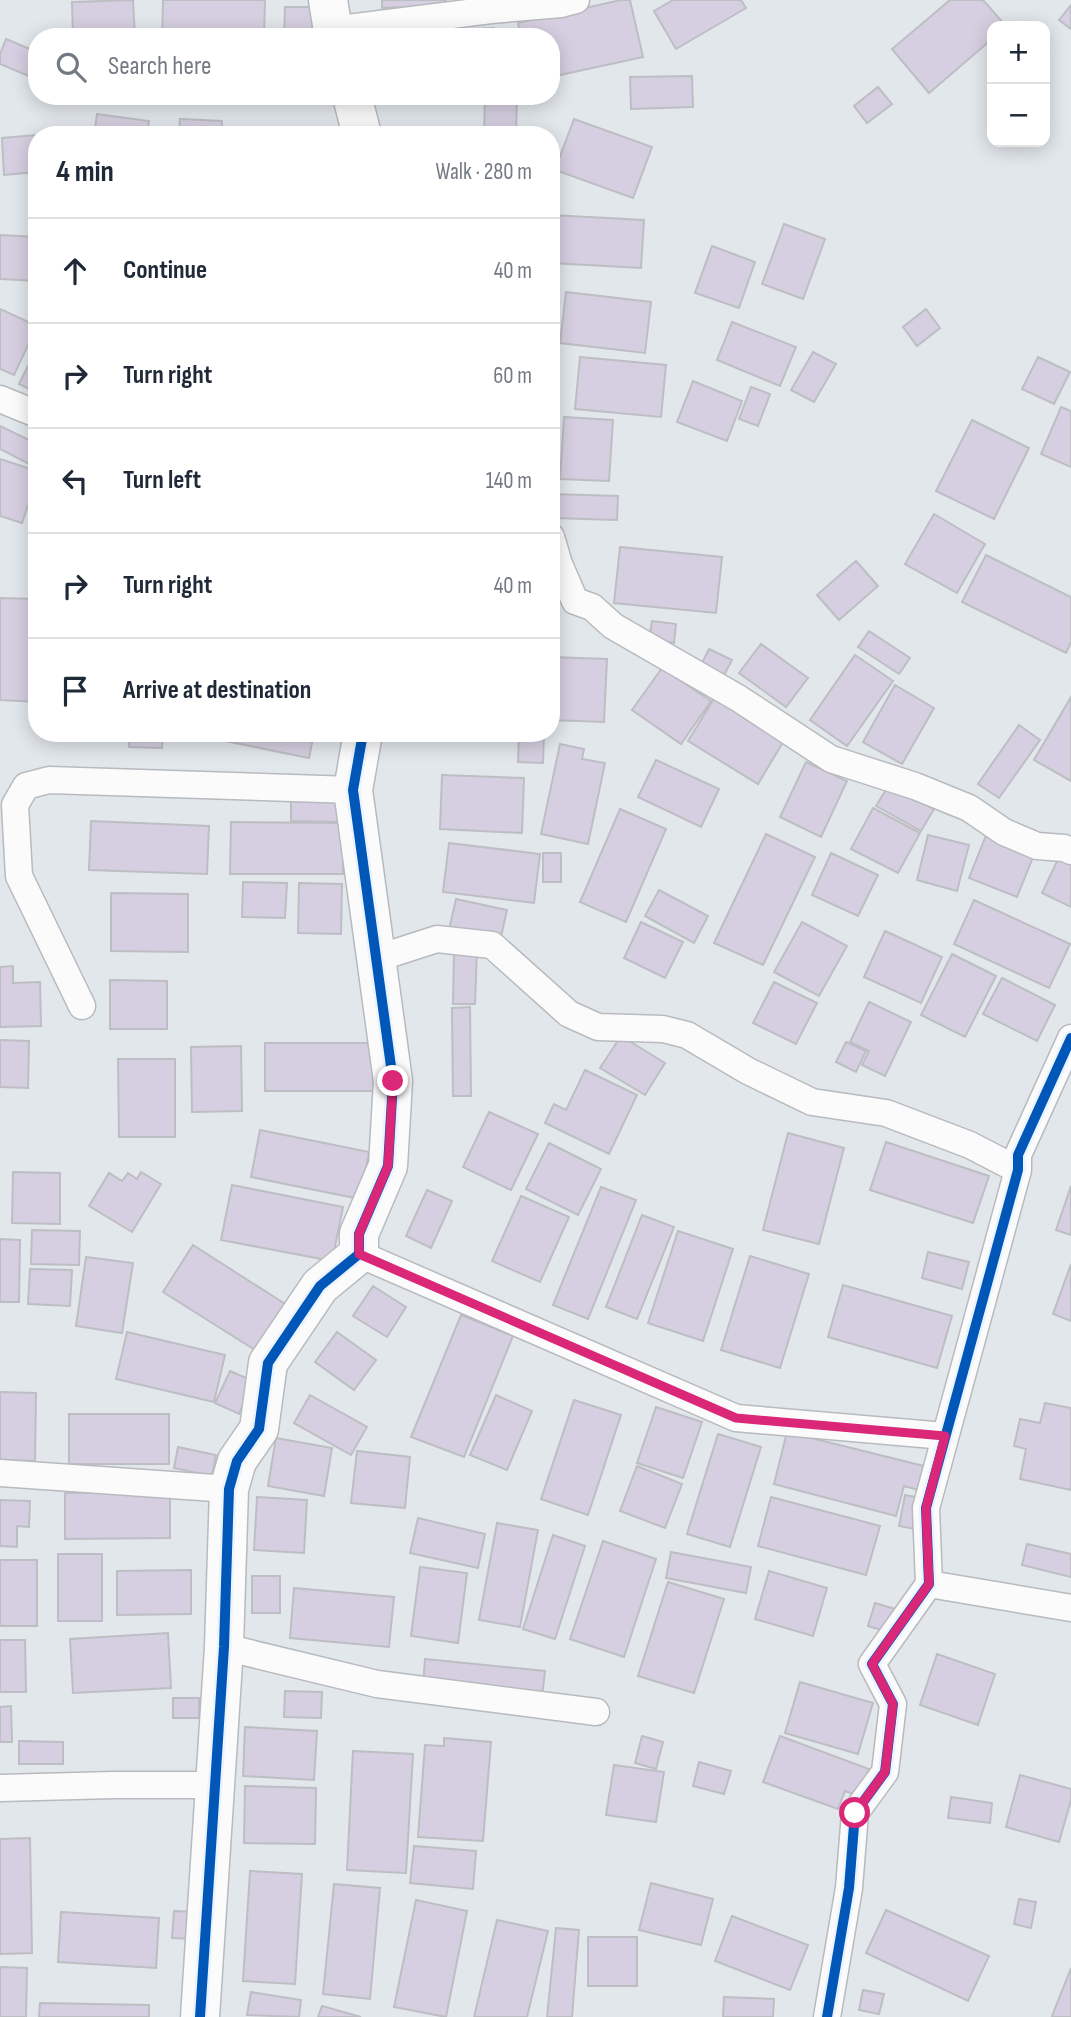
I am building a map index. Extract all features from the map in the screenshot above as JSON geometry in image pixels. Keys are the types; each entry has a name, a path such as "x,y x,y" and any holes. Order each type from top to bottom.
{"street":[{"path":"331,22 561,4 576,0"},
{"path":"354,105 360,126"},
{"path":"0,399 28,410"},
{"path":"560,566 575,601 592,607 613,626 738,698 831,759 915,786 969,808 1004,832 1037,846 1071,851"},
{"path":"359,1254 359,1234 388,1166 393,1081 353,790 361,742"},
{"path":"82,1006 19,876 15,805 26,786 49,780 353,790"},
{"path":"378,958 437,939 492,945 569,1014 597,1027 663,1029 687,1035 748,1071 812,1101 886,1113 970,1145 1018,1170"},
{"path":"827,2017 849,1888 855,1813 885,1772 893,1704 872,1664 929,1584 926,1508 1018,1170 1018,1155 1071,1038"},
{"path":"359,1254 736,1418 945,1436"},
{"path":"200,2017 224,1647 229,1489 237,1461 259,1429 268,1363 320,1286 359,1254"},
{"path":"0,1473 229,1489"},
{"path":"929,1584 1071,1608"},
{"path":"224,1647 377,1684 596,1712"},
{"path":"0,1788 214,1785"}],"building":[{"path":"133,0 135,28 73,28 72,2"},
{"path":"163,0 265,0 264,28 162,28"},
{"path":"382,0 446,0 446,5 382,8"},
{"path":"630,0 643,57 560,75 560,28 519,28 518,23"},
{"path":"673,0 741,0 746,8 676,49 654,11"},
{"path":"950,0 983,0 1002,21 987,21 987,43 929,93 892,49"},
{"path":"1071,5 1071,29 1059,20"},
{"path":"285,7 313,7 312,28 284,28"},
{"path":"6,39 28,48 28,76 0,64 0,54"},
{"path":"692,76 693,107 631,109 630,77"},
{"path":"878,87 892,104 867,123 854,106"},
{"path":"485,105 517,105 516,126 484,126"},
{"path":"97,114 149,121 148,126 95,126"},
{"path":"180,119 222,121 222,126 180,126"},
{"path":"574,119 652,147 633,198 560,172 560,157"},
{"path":"28,136 28,173 4,175 2,138"},
{"path":"560,215 644,220 641,268 560,264"},
{"path":"784,224 825,239 803,299 762,284"},
{"path":"0,235 28,237 28,281 0,279"},
{"path":"712,246 755,262 739,308 695,293"},
{"path":"566,292 651,302 645,353 560,343"},
{"path":"0,309 28,322 28,345 14,375 0,369"},
{"path":"926,309 940,328 917,346 903,327"},
{"path":"732,322 796,347 780,386 717,360"},
{"path":"813,352 836,364 814,402 791,390"},
{"path":"580,357 666,365 661,417 575,409"},
{"path":"1038,357 1070,372 1054,404 1022,389"},
{"path":"28,366 28,388 19,384"},
{"path":"693,381 742,401 727,441 677,422"},
{"path":"751,387 770,394 758,426 739,419"},
{"path":"1061,407 1071,411 1071,467 1041,454"},
{"path":"564,417 613,420 609,481 560,479"},
{"path":"972,420 1029,448 994,519 936,491"},
{"path":"0,426 28,440 28,463 0,449"},
{"path":"0,459 28,468 28,505 22,523 0,516"},
{"path":"560,494 618,496 617,520 560,518"},
{"path":"934,514 985,544 957,593 905,564"},
{"path":"620,547 722,557 716,613 614,603"},
{"path":"986,555 1071,597 1071,642 1066,653 962,602"},
{"path":"856,561 878,586 839,620 817,595"},
{"path":"0,598 28,599 28,702 0,700"},
{"path":"652,621 676,624 674,643 649,639"},
{"path":"869,631 910,658 899,674 858,647"},
{"path":"761,644 808,678 786,707 739,673"},
{"path":"709,649 732,660 723,677 701,665"},
{"path":"855,655 893,681 847,746 810,720"},
{"path":"560,657 607,659 604,722 560,720"},
{"path":"662,668 711,701 681,744 632,710"},
{"path":"895,685 934,708 902,764 863,742"},
{"path":"715,697 785,739 758,784 688,741"},
{"path":"1071,697 1071,781 1034,760"},
{"path":"1019,725 1040,740 999,798 978,784"},
{"path":"129,742 162,742 162,748 129,747"},
{"path":"230,742 312,742 309,758"},
{"path":"519,742 544,742 543,763 518,762"},
{"path":"560,744 584,749 582,759 605,763 588,844 541,834"},
{"path":"656,760 719,789 701,827 638,797"},
{"path":"806,762 847,781 821,837 780,817"},
{"path":"442,775 524,778 522,833 440,829"},
{"path":"889,785 934,809 921,831 876,806"},
{"path":"291,799 338,800 338,822 291,821"},
{"path":"873,808 920,833 898,873 851,849"},
{"path":"620,809 666,829 626,922 580,902"},
{"path":"91,821 209,826 207,874 89,870"},
{"path":"231,822 343,823 343,874 230,874"},
{"path":"989,828 1037,847 1017,897 969,878"},
{"path":"766,834 815,857 763,965 714,943"},
{"path":"928,835 969,845 957,891 917,880"},
{"path":"449,843 540,854 534,903 443,892"},
{"path":"543,853 561,853 561,882 543,882"},
{"path":"831,853 878,875 858,916 812,895"},
{"path":"1060,855 1071,861 1071,907 1042,893"},
{"path":"243,882 287,883 285,918 242,917"},
{"path":"299,883 342,884 341,934 298,933"},
{"path":"659,890 708,916 694,943 645,916"},
{"path":"111,893 188,894 188,952 111,951"},
{"path":"456,899 507,910 500,941 449,930"},
{"path":"974,900 1070,944 1049,988 954,944"},
{"path":"641,922 683,942 665,978 624,958"},
{"path":"802,922 847,946 819,996 774,972"},
{"path":"885,931 942,957 921,1003 864,977"},
{"path":"454,949 477,950 475,1004 453,1004"},
{"path":"952,954 996,976 965,1037 921,1015"},
{"path":"13,966 13,983 40,982 41,1026 0,1027 0,967"},
{"path":"1002,978 1055,1005 1037,1041 983,1014"},
{"path":"110,980 167,981 167,1029 110,1029"},
{"path":"774,982 817,1003 796,1044 753,1023"},
{"path":"869,1002 911,1022 885,1076 862,1065 869,1051 850,1042"},
{"path":"470,1007 471,1096 453,1096 452,1008"},
{"path":"621,1036 665,1063 645,1095 600,1068"},
{"path":"0,1040 29,1041 28,1088 0,1087"},
{"path":"846,1042 866,1051 856,1072 836,1062"},
{"path":"265,1043 374,1043 374,1091 265,1091"},
{"path":"241,1046 242,1111 192,1112 191,1047"},
{"path":"118,1059 175,1059 175,1137 119,1137"},
{"path":"585,1070 637,1095 609,1154 545,1123 554,1104 566,1110"},
{"path":"489,1112 538,1134 511,1190 463,1167"},
{"path":"260,1130 369,1152 360,1199 251,1177"},
{"path":"788,1133 844,1148 819,1244 763,1230"},
{"path":"886,1142 989,1176 973,1223 870,1190"},
{"path":"549,1143 601,1169 578,1215 526,1189"},
{"path":"13,1172 60,1173 60,1224 12,1223"},
{"path":"141,1172 161,1184 132,1232 89,1206 109,1173 122,1181 128,1173 137,1179"},
{"path":"232,1185 343,1207 332,1261 221,1240"},
{"path":"1071,1186 1071,1235 1056,1230"},
{"path":"601,1187 636,1200 588,1319 553,1305"},
{"path":"427,1190 452,1201 431,1248 406,1236"},
{"path":"521,1196 569,1217 540,1282 492,1261"},
{"path":"642,1215 674,1227 637,1319 606,1307"},
{"path":"32,1230 80,1231 79,1265 31,1264"},
{"path":"678,1231 733,1249 703,1341 648,1323"},
{"path":"0,1239 20,1240 19,1302 0,1302"},
{"path":"193,1245 293,1309 263,1355 163,1292"},
{"path":"928,1252 969,1262 962,1289 922,1278"},
{"path":"750,1256 809,1274 780,1368 721,1350"},
{"path":"86,1257 133,1263 122,1333 76,1326"},
{"path":"1071,1264 1071,1321 1053,1314"},
{"path":"30,1269 72,1270 70,1306 28,1304"},
{"path":"843,1285 952,1316 937,1368 828,1337"},
{"path":"373,1286 406,1307 387,1337 353,1316"},
{"path":"461,1315 513,1336 464,1457 411,1437"},
{"path":"127,1332 225,1355 214,1402 116,1379"},
{"path":"337,1332 376,1360 354,1390 315,1362"},
{"path":"230,1371 253,1381 239,1414 215,1403"},
{"path":"0,1392 36,1393 35,1461 0,1460"},
{"path":"310,1395 367,1427 351,1455 294,1423"},
{"path":"496,1395 532,1411 507,1470 470,1455"},
{"path":"574,1400 621,1415 588,1515 541,1499"},
{"path":"1045,1403 1071,1408 1071,1490 1020,1479 1026,1449 1014,1446 1020,1419 1040,1423"},
{"path":"656,1407 702,1422 683,1478 637,1463"},
{"path":"69,1414 169,1414 169,1464 69,1464"},
{"path":"787,1432 932,1468 926,1492 904,1486 896,1516 774,1484"},
{"path":"718,1434 761,1447 730,1547 687,1534"},
{"path":"276,1438 332,1448 324,1496 268,1486"},
{"path":"178,1447 216,1455 212,1476 174,1468"},
{"path":"357,1451 410,1457 405,1508 351,1503"},
{"path":"637,1466 682,1484 665,1528 620,1511"},
{"path":"170,1492 170,1538 65,1539 65,1493"},
{"path":"905,1495 927,1499 921,1530 899,1526"},
{"path":"257,1497 307,1500 304,1553 254,1550"},
{"path":"771,1497 880,1526 866,1575 758,1546"},
{"path":"0,1500 30,1501 29,1527 17,1526 17,1547 0,1546"},
{"path":"418,1518 485,1534 478,1568 410,1553"},
{"path":"497,1523 538,1530 520,1627 479,1620"},
{"path":"553,1535 585,1546 555,1639 523,1629"},
{"path":"603,1541 656,1559 624,1657 570,1639"},
{"path":"1027,1544 1071,1554 1071,1577 1022,1565"},
{"path":"671,1552 751,1567 746,1593 666,1578"},
{"path":"58,1554 102,1554 102,1621 58,1621"},
{"path":"0,1560 37,1560 37,1626 0,1626"},
{"path":"420,1567 467,1573 458,1643 411,1636"},
{"path":"191,1570 191,1614 117,1615 117,1571"},
{"path":"769,1571 827,1588 813,1636 755,1619"},
{"path":"252,1576 280,1576 280,1613 252,1613"},
{"path":"668,1582 724,1599 694,1693 638,1676"},
{"path":"294,1588 394,1597 389,1647 290,1638"},
{"path":"875,1603 895,1609 888,1632 868,1626"},
{"path":"168,1633 171,1688 73,1693 70,1639"},
{"path":"0,1640 25,1640 26,1692 0,1692"},
{"path":"937,1654 995,1674 978,1725 920,1705"},
{"path":"425,1659 545,1671 542,1697 423,1685"},
{"path":"800,1682 873,1703 858,1754 785,1733"},
{"path":"285,1691 322,1692 321,1718 284,1717"},
{"path":"173,1698 199,1698 199,1718 173,1718"},
{"path":"11,1706 12,1742 0,1742 0,1707"},
{"path":"245,1727 317,1731 314,1780 243,1776"},
{"path":"642,1736 663,1742 656,1769 635,1763"},
{"path":"780,1736 869,1769 859,1796 845,1791 838,1809 763,1782"},
{"path":"444,1738 491,1742 483,1841 418,1837 425,1745 444,1746"},
{"path":"19,1741 63,1742 63,1764 19,1764"},
{"path":"353,1751 413,1754 406,1873 347,1870"},
{"path":"699,1762 731,1771 724,1794 693,1786"},
{"path":"614,1765 664,1772 656,1822 606,1815"},
{"path":"1020,1775 1071,1789 1071,1800 1059,1842 1006,1827"},
{"path":"245,1786 316,1788 315,1844 244,1843"},
{"path":"951,1797 992,1803 990,1823 948,1818"},
{"path":"30,1838 32,1953 0,1954 0,1839"},
{"path":"414,1846 476,1851 473,1889 410,1883"},
{"path":"250,1871 302,1874 295,1984 243,1981"},
{"path":"651,1883 713,1899 701,1945 639,1930"},
{"path":"334,1884 380,1888 370,1999 323,1994"},
{"path":"1019,1899 1036,1902 1031,1928 1014,1924"},
{"path":"416,1900 467,1911 446,2017 394,2007"},
{"path":"886,1910 989,1956 968,2001 866,1953"},
{"path":"174,1911 196,1912 195,1939 172,1938"},
{"path":"61,1912 159,1918 156,1968 58,1962"},
{"path":"732,1916 808,1945 790,1990 715,1961"},
{"path":"497,1920 548,1931 527,2017 474,2017"},
{"path":"556,1928 579,1930 572,2017 547,2017"},
{"path":"588,1937 637,1937 637,1986 588,1986"},
{"path":"0,1967 27,1968 26,2017 0,2017"},
{"path":"1071,1968 1071,2017 1052,2016"},
{"path":"863,1990 884,1994 879,2014 859,2010"},
{"path":"251,1992 301,2000 299,2017 247,2015"},
{"path":"724,1997 774,1999 773,2017 723,2017"},
{"path":"40,2003 149,2005 149,2017 39,2017"},
{"path":"322,2006 361,2017 318,2017"}],"cycle path":[{"path":"200,2017 224,1647 229,1489 237,1461 259,1429 268,1363 320,1286 359,1254 359,1234 388,1166 393,1081 353,790 361,742"},
{"path":"827,2017 849,1888 855,1813 885,1772 893,1704 872,1664 929,1584 926,1508 1018,1170 1018,1155 1071,1038"}],"route":[{"path":"393,1081 388,1166 359,1234 359,1254 736,1418 945,1436 926,1508 929,1584 872,1664 893,1704 885,1772 855,1813"}]}
